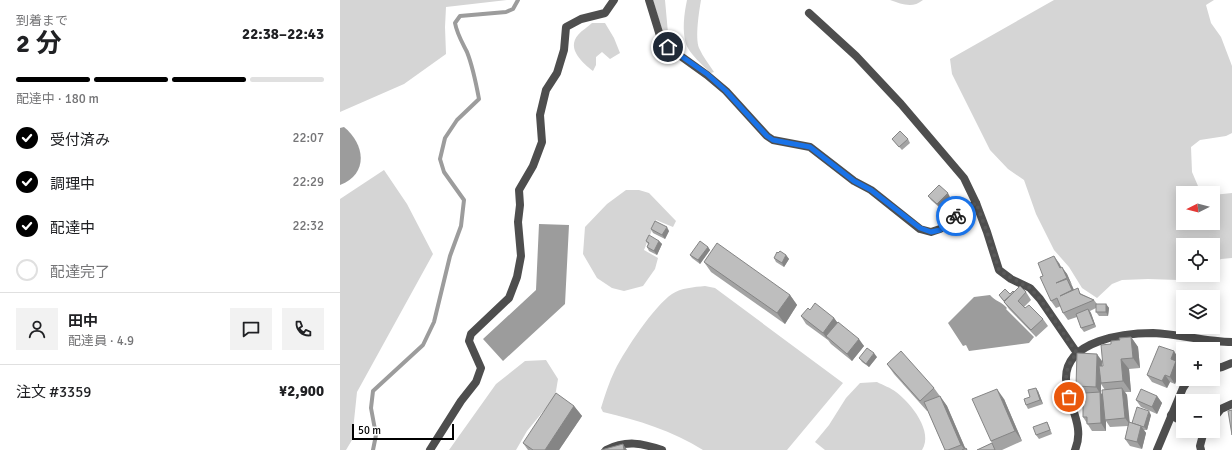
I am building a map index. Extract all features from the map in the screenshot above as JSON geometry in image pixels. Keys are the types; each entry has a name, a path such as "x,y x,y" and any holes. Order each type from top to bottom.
{"street":[{"path":"430,450 461,401 476,382 481,368 469,341 470,334 509,298 517,277 521,256 518,222 520,205 519,190 533,166 542,142 540,115 546,90 558,73 564,50 566,27 581,19 605,13 614,0"},
{"path":"649,0 661,39 668,47 707,74 726,91 767,136 773,140 810,147 854,181 871,190 920,228 931,232 940,230 976,203"},
{"path":"809,13 856,56 901,104 964,178 976,203 999,270 1030,288 1040,299 1077,353"},
{"path":"1076,450 1078,439 1077,420 1068,392 1066,374 1070,362 1077,353 1097,342 1119,336 1142,334 1163,334 1232,342"},
{"path":"1220,367 1232,363"},
{"path":"1157,450 1184,386"},
{"path":"1220,410 1232,404"},
{"path":"1171,415 1176,418"},
{"path":"1201,450 1202,438"},
{"path":"606,450 623,444 644,444 662,450"}],"shaded area":[{"path":"340,0 507,0 446,7 446,54 404,84 340,112"},
{"path":"653,0 665,0 668,33 664,33 662,30"},
{"path":"687,0 701,0 697,38 702,54 714,72 711,73 701,64 686,44 684,22"},
{"path":"890,0 923,0 919,3 907,5"},
{"path":"1054,0 1214,0 1206,5 1211,23 1221,37 1232,66 1232,133 1226,136 1200,140 1191,147 1192,172 1198,186 1176,186 1176,230 1220,230 1220,194 1232,193 1232,258 1220,260 1220,238 1176,238 1176,280 1122,280 1112,284 1097,298 1082,288 1069,267 1054,250 1036,214 1024,180 1008,169 990,150 952,74 950,59"},
{"path":"592,23 605,23 614,38 620,53 610,59 602,52 596,57 596,65 593,71 577,55 574,45 578,35"},
{"path":"344,127 356,142 360,150 361,158 360,166 356,174 340,185 340,128"},
{"path":"384,170 407,204 433,254 357,392 352,440 346,450 340,450 340,199"},
{"path":"626,190 639,190 649,193 676,221 673,227 656,220 644,250 658,258 655,269 643,286 624,291 612,288 597,278 583,254 585,227 607,204"},
{"path":"539,224 569,225 565,304 503,361 483,339 536,290"},
{"path":"705,286 715,288 843,383 787,450 703,450 680,437 642,423 603,412 601,408 611,379 620,361 640,329 657,308 672,294 679,290"},
{"path":"990,295 1005,306 1007,308 1006,309 1034,337 1029,343 969,351 966,345 963,346 948,323 974,297"},
{"path":"546,360 558,379 555,397 527,431 516,450 449,450 496,384 525,361"},
{"path":"877,382 896,392 914,410 923,427 925,435 925,443 922,450 825,450 815,442 829,425 846,398 860,383"}],"building":[{"path":"900,131 908,139 899,147 892,139"},
{"path":"939,185 948,193 937,204 928,196"},
{"path":"655,221 667,227 662,235 651,229"},
{"path":"649,235 659,241 654,251 647,247 649,243 646,241"},
{"path":"700,241 708,247 698,260 690,255"},
{"path":"717,243 790,295 777,313 704,262"},
{"path":"780,251 786,255 782,263 774,258 777,252 778,253"},
{"path":"1054,256 1060,268 1062,267 1067,278 1056,283 1067,279 1072,290 1060,296 1078,288 1080,294 1094,300 1063,313 1057,298 1051,301 1040,277 1043,276 1038,263"},
{"path":"1020,286 1026,292 1018,301 1025,308 1029,305 1043,319 1031,330 1004,302"},
{"path":"1005,289 1010,294 1013,291 1014,292 1004,301 999,295"},
{"path":"815,303 834,318 823,333 801,316 808,308 810,310"},
{"path":"1096,304 1106,304 1106,312 1096,312"},
{"path":"1088,309 1094,324 1081,328 1076,314"},
{"path":"838,322 859,339 847,354 826,336"},
{"path":"1131,337 1133,358 1121,359 1123,381 1101,383 1099,366 1103,366 1101,345 1111,344 1111,341 1120,340 1119,338"},
{"path":"1159,346 1174,351 1171,359 1176,361 1170,377 1165,375 1162,381 1147,375"},
{"path":"867,348 874,353 866,364 859,358"},
{"path":"901,351 934,388 920,401 887,364"},
{"path":"1077,353 1097,354 1096,387 1076,386"},
{"path":"1036,388 1040,400 1026,405 1024,399 1030,397 1028,390"},
{"path":"1122,388 1125,418 1105,420 1102,390"},
{"path":"997,389 1015,431 991,441 972,399"},
{"path":"1141,389 1157,396 1152,407 1136,400"},
{"path":"1100,392 1101,423 1087,424 1087,417 1083,417 1083,402 1085,402 1085,393"},
{"path":"556,393 574,406 545,450 533,450 523,443"},
{"path":"940,396 961,445 948,450 945,450 924,402"},
{"path":"1137,407 1149,411 1144,427 1132,423"},
{"path":"1232,410 1232,435 1228,411"},
{"path":"1047,422 1050,430 1036,435 1033,427"},
{"path":"1129,422 1141,426 1137,442 1125,439"},
{"path":"992,443 995,450 977,450"},
{"path":"623,444 624,450 601,450"}],"waterway":[{"path":"373,450 376,435 371,408 373,391 423,345 434,322 450,256 461,226 464,200 444,172 440,159 445,138 457,120 479,99 471,63 458,34 455,23 460,16 506,12 513,9 518,0"}],"way so far":[{"path":"956,216 976,203 999,270 1030,288 1040,299 1077,353 1070,362 1066,374 1066,386 1069,397"}],"route":[{"path":"668,47 707,74 726,91 767,136 773,140 810,147 854,181 871,190 920,228 931,232 940,230 956,216"}]}
